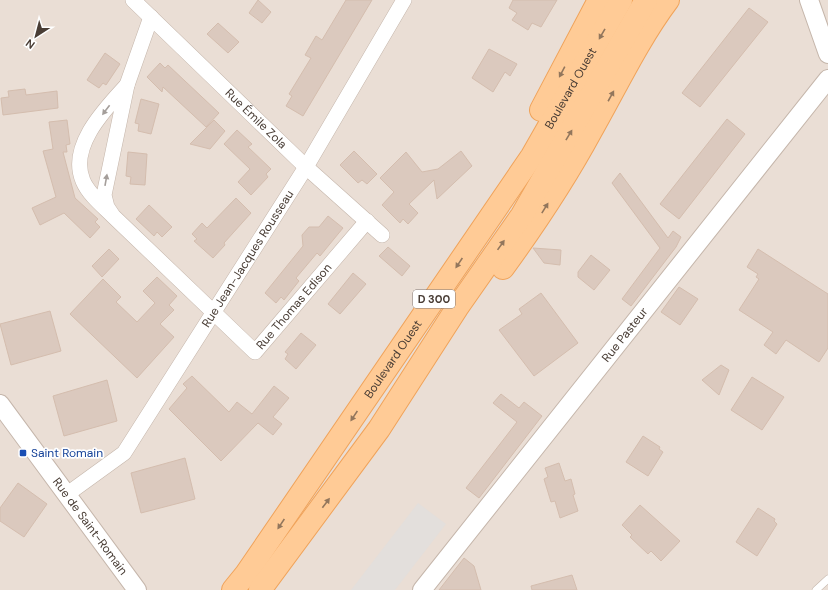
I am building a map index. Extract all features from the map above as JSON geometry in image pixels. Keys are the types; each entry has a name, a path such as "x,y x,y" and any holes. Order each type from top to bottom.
{"main road":[{"path":"476,239 600,0"},
{"name":"Boulevard Ouest","path":"233,590 246,574 532,156 621,0"},
{"name":"Boulevard Ouest","path":"260,590 379,429 457,308 522,214 646,0"},
{"path":"379,429 419,384 535,224 583,146 639,46 668,0"}],"street":[{"name":"Rue Émile Zola","path":"133,0 306,167 382,235"},
{"name":"Rue Jean-Jacques Rousseau","path":"66,495 124,453 306,167 404,0"},
{"path":"809,0 818,21 828,54"},
{"name":"Rue Thomas Edison","path":"113,216 107,207 104,195 127,85 150,17"},
{"name":"Rue Pasteur","path":"422,590 525,457 828,78"},
{"name":"Rue Thomas Edison","path":"127,85 106,109 90,132 83,147 79,166 83,181 93,196 113,216 213,314 255,352 367,222"},
{"name":"Rue de Saint-Romain","path":"0,404 137,590"}],"lane":[{"path":"816,590 828,579"}],"shaded area":[{"path":"0,0 828,0 828,590 0,590"},
{"path":"418,503 446,524 395,590 351,590"}],"building":[{"path":"258,0 271,12 262,23 249,13"},
{"path":"346,0 372,0 303,116 286,106 292,96 289,94 311,58 305,55 316,36 322,40"},
{"path":"513,0 557,0 541,27 532,23 528,30 512,20 517,13 509,8"},
{"path":"749,8 768,22 700,107 682,93"},
{"path":"218,23 239,42 228,53 207,34"},
{"path":"489,49 517,64 510,76 505,72 493,92 472,78"},
{"path":"105,53 120,64 106,85 103,83 99,88 87,80"},
{"path":"160,63 165,68 168,65 219,113 206,127 163,87 162,92 147,77"},
{"path":"25,89 26,95 57,91 58,108 3,115 1,98 9,97 8,91"},
{"path":"141,99 159,104 151,134 138,131 139,124 135,123"},
{"path":"727,119 745,134 679,219 660,204"},
{"path":"67,120 70,144 66,145 67,152 63,152 75,198 98,219 95,222 100,227 90,238 64,213 40,225 32,208 56,197 43,151 53,149 49,122"},
{"path":"214,120 225,131 210,149 190,144"},
{"path":"237,130 252,144 248,147 271,169 266,174 268,177 251,195 238,182 250,169 224,144"},
{"path":"354,151 377,174 367,184 362,180 358,183 340,165"},
{"path":"461,151 472,166 437,199 434,180 409,204 418,213 408,224 403,219 400,223 382,205 394,192 380,178 406,152 422,172 438,169"},
{"path":"128,152 147,154 145,185 130,184 131,177 126,176"},
{"path":"620,173 668,238 673,231 681,237 676,247 631,306 622,299 660,248 612,183"},
{"path":"236,198 251,213 224,243 225,245 213,258 194,241 197,239 192,234 202,223 207,228"},
{"path":"149,205 172,227 162,237 157,232 154,236 136,219"},
{"path":"328,216 343,228 320,256 317,253 296,278 299,281 284,300 281,297 276,303 265,293 303,246 302,235 309,227 319,227"},
{"path":"388,247 410,266 402,276 379,256"},
{"path":"533,248 561,250 560,265 544,263"},
{"path":"109,249 119,259 102,277 92,266"},
{"path":"758,249 828,294 828,348 819,362 786,340 776,354 764,345 773,332 739,310 759,279 756,277 758,274 747,267"},
{"path":"591,255 610,270 594,290 578,277 578,272"},
{"path":"353,273 366,284 340,314 328,304"},
{"path":"157,277 177,296 169,305 174,310 160,324 174,337 137,378 70,314 103,279 121,297 116,302 137,322 155,303 143,291"},
{"path":"679,287 698,299 680,325 661,312"},
{"path":"541,293 578,343 534,376 499,330 522,314 519,309"},
{"path":"50,311 61,351 11,365 0,324"},
{"path":"301,333 316,345 296,369 285,359 288,354 285,352"},
{"path":"721,365 729,370 719,395 702,380"},
{"path":"192,376 229,412 237,402 252,414 274,386 289,398 273,417 282,424 273,435 258,423 221,461 169,409 187,388 183,384"},
{"path":"752,377 784,397 762,430 731,410"},
{"path":"107,380 117,421 64,436 53,396"},
{"path":"501,394 519,408 524,402 542,416 479,498 466,488 517,422 493,403"},
{"path":"643,436 660,447 659,449 663,452 648,476 626,462"},
{"path":"185,458 195,499 141,513 131,473"},
{"path":"559,463 565,481 571,479 575,494 573,495 578,511 560,518 555,501 551,502 544,479 548,477 545,468"},
{"path":"18,483 47,504 24,537 0,521 0,508"},
{"path":"640,505 680,541 661,561 651,551 648,554 630,537 632,535 622,525"},
{"path":"758,508 775,519 774,521 777,524 757,556 736,542"},
{"path":"464,558 474,566 481,590 439,590"},
{"path":"572,575 577,590 532,590 531,586"}],"place":[{"name":"Saint Romain","path":"23,453"}]}
